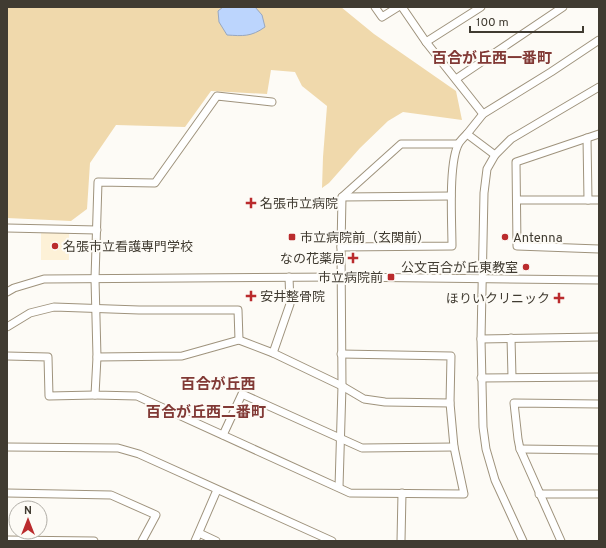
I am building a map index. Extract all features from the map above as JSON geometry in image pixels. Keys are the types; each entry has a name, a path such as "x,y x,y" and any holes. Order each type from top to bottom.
{"street":[{"path":"375,7 382,17 398,7"},
{"path":"402,7 426,42 483,114"},
{"path":"426,42 481,7"},
{"path":"456,79 563,7"},
{"path":"341,247 452,246 451,196 453,164 458,144 483,114 599,40"},
{"path":"523,541 494,480 486,449 483,427 481,338 484,193 487,169 495,155 511,139 599,88"},
{"path":"95,395 97,357 95,279 98,182 155,183 217,96 272,102"},
{"path":"467,134 495,155"},
{"path":"599,134 516,162 517,248 599,249"},
{"path":"587,138 588,200"},
{"path":"339,487 342,386 342,197 401,144 458,144"},
{"path":"342,197 451,196"},
{"path":"517,200 599,200"},
{"path":"7,228 97,230"},
{"path":"7,292 14,288 44,279 341,277 483,279 515,276 599,280"},
{"path":"273,353 290,304 289,277"},
{"path":"7,327 30,313 54,307 238,310 239,340"},
{"path":"481,338 599,337"},
{"path":"511,338 512,377"},
{"path":"97,357 182,356 239,340 273,353 342,386 364,399 385,402 450,403"},
{"path":"7,356 48,357 49,396 137,396 350,493 464,494 454,447 450,403 451,356 341,354"},
{"path":"481,378 599,377"},
{"path":"223,435 242,394 362,448 454,447"},
{"path":"561,541 520,449 514,403 599,404"},
{"path":"7,447 118,448 139,454 332,541"},
{"path":"520,449 599,450"},
{"path":"195,541 217,490"},
{"path":"7,493 111,495 156,515 142,541"},
{"path":"401,541 402,493"},
{"path":"539,494 599,494"},
{"path":"198,533 216,541"},
{"path":"7,540 94,541"}],"shaded area":[{"path":"7,7 341,7 374,34 456,91 462,120 403,112 388,121 360,148 329,183 322,188 327,106 302,86 295,72 271,70 267,94 211,91 185,127 116,125 90,163 87,209 71,221 7,218"},
{"name":"名張市立看護専門学校","path":"41,233 69,233 69,260 41,260"}],"water":[{"path":"223,7 255,7 262,15 265,27 255,33 247,35 227,35 219,22 218,11"}],"place":[{"name":"名張市立病院","path":"251,203"},
{"name":"市立病院前（玄関前）","path":"292,237"},
{"name":"Antenna","path":"505,237"},
{"name":"名張市立看護専門学校","path":"55,246"},
{"name":"なの花薬局","path":"353,258"},
{"name":"公文百合が丘東教室","path":"526,267"},
{"name":"市立病院前","path":"391,277"},
{"name":"安井整骨院","path":"251,296"},
{"name":"ほりいクリニック","path":"559,298"}],"district":[{"name":"百合が丘西一番町","path":"492,58"},
{"name":"百合が丘西","path":"218,384"},
{"name":"百合が丘西二番町","path":"206,412"}]}
